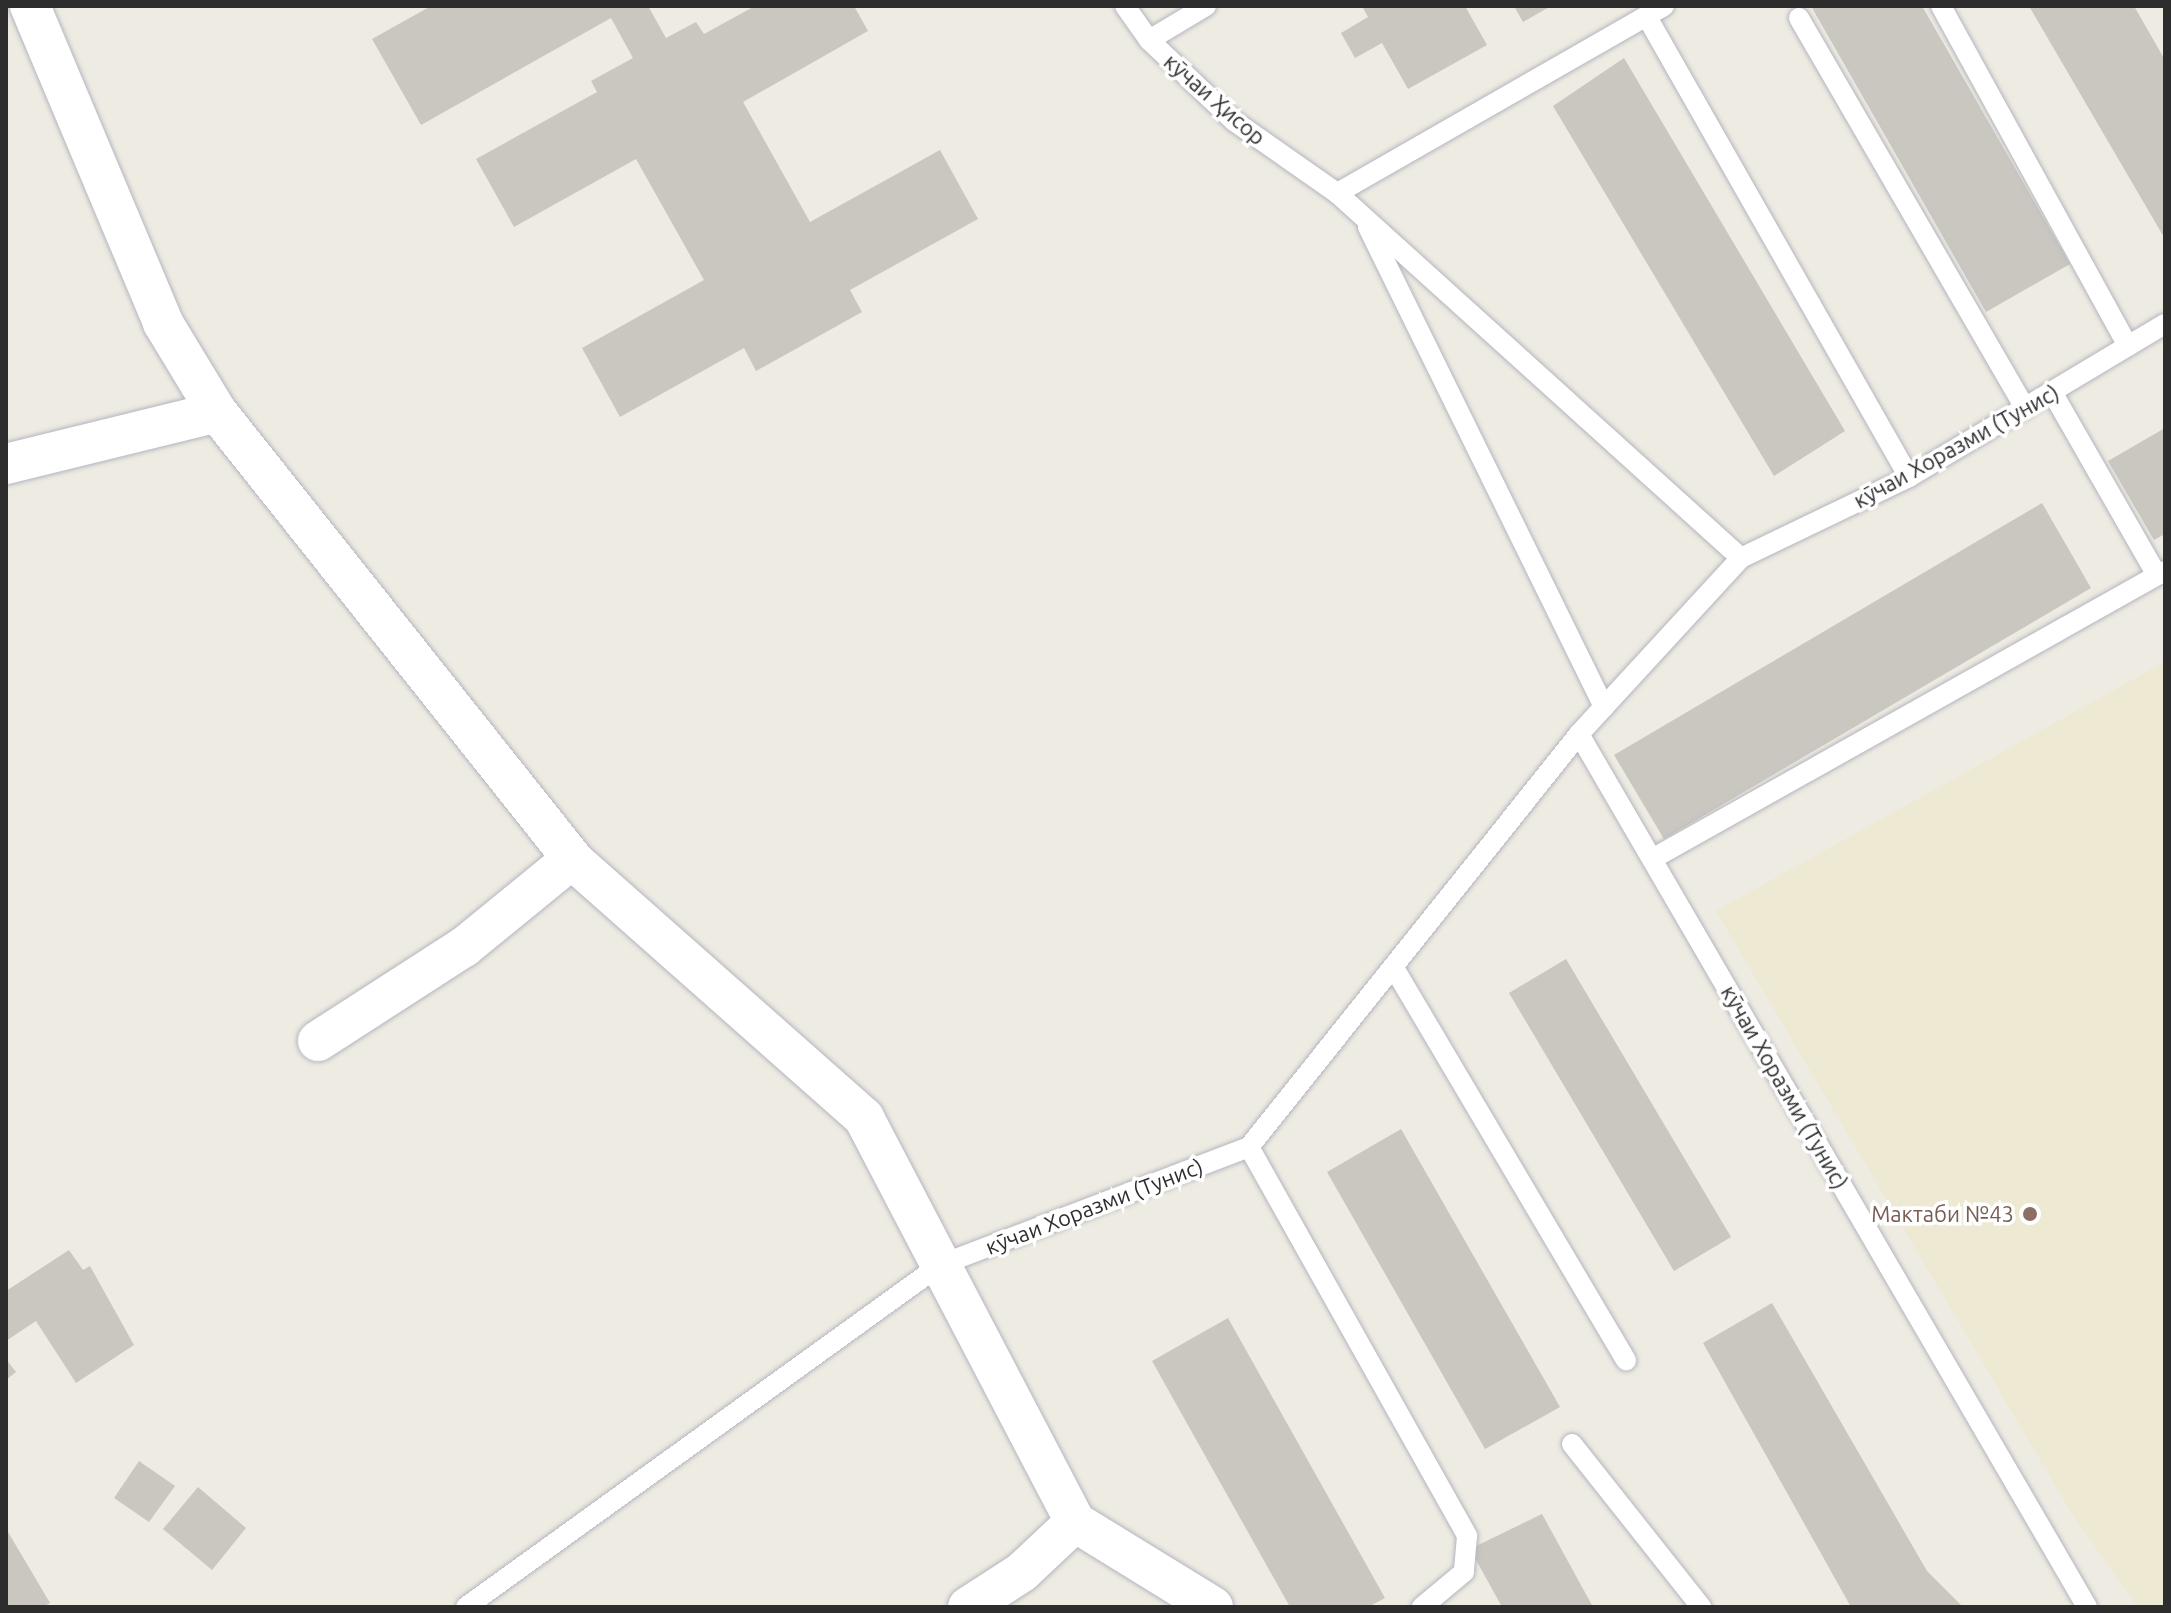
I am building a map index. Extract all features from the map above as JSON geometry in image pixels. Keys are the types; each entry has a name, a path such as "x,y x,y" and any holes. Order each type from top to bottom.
{"street":[{"path":"30,6 163,323 217,412 572,859 864,1118 1075,1522 1213,1607"},
{"path":"6,464 217,412"},
{"path":"318,1041 464,947 572,859"},
{"path":"968,1607 1022,1572 1075,1522"}],"lane":[{"path":"1125,6 1149,40"},
{"name":"кӯчаи Ҳисор","path":"1206,6 1149,40 1234,121 1337,193 1741,558"},
{"path":"1941,6 2128,346"},
{"path":"1337,193 1655,11 1909,477"},
{"path":"1799,18 2025,408"},
{"path":"1363,216 1604,707"},
{"name":"кӯчаи Хоразми (Тунис)","path":"466,1607 940,1265 1249,1147 1579,734 1741,558 1909,477 2165,324"},
{"path":"1652,859 2161,573 2052,392"},
{"name":"кӯчаи Хоразми (Тунис)","path":"1579,734 2087,1607"},
{"path":"1394,968 1626,1361"},
{"path":"1249,1147 1467,1536 1464,1572 1422,1607"},
{"path":"1572,1444 1701,1607"}],"shaded area":[{"name":"Мактаби №43","path":"2165,662 2165,1607 2138,1607 2074,1517 1716,911"}],"building":[{"path":"431,6 648,6 666,38 696,22 704,34 755,6 854,6 868,31 743,102 810,222 940,150 978,219 850,290 862,312 756,371 744,348 620,417 582,348 704,280 636,159 514,227 476,159 597,92 591,81 633,58 611,18 421,125 372,39"},
{"path":"1362,6 1465,6 1487,45 1408,89 1382,43 1355,58 1341,33 1368,17"},
{"path":"1514,6 1551,6 1523,22"},
{"path":"1811,6 1922,6 2070,264 1986,312"},
{"path":"2029,6 2134,6 2165,60 2165,239"},
{"path":"1624,58 1845,431 1774,476 1553,106"},
{"path":"2165,428 2165,534 2154,540 2108,461"},
{"path":"2042,503 2091,588 1664,839 1614,755"},
{"path":"1566,959 1731,1237 1674,1271 1509,993"},
{"path":"1401,1129 1560,1407 1485,1449 1327,1172"},
{"path":"69,1250 83,1270 90,1266 134,1345 76,1383 36,1321 6,1341 6,1291"},
{"path":"1772,1303 1927,1571 1963,1607 1851,1607 1703,1343"},
{"path":"1228,1318 1385,1598 1368,1607 1290,1607 1152,1361"},
{"path":"6,1359 16,1372 6,1380"},
{"path":"139,1461 175,1486 149,1522 114,1498"},
{"path":"198,1487 246,1528 212,1570 163,1529"},
{"path":"1542,1514 1593,1607 1502,1607 1470,1549"},
{"path":"8,1532 50,1603 43,1607 6,1607"}],"place":[{"name":"Мактаби №43","path":"2030,1214"}]}
